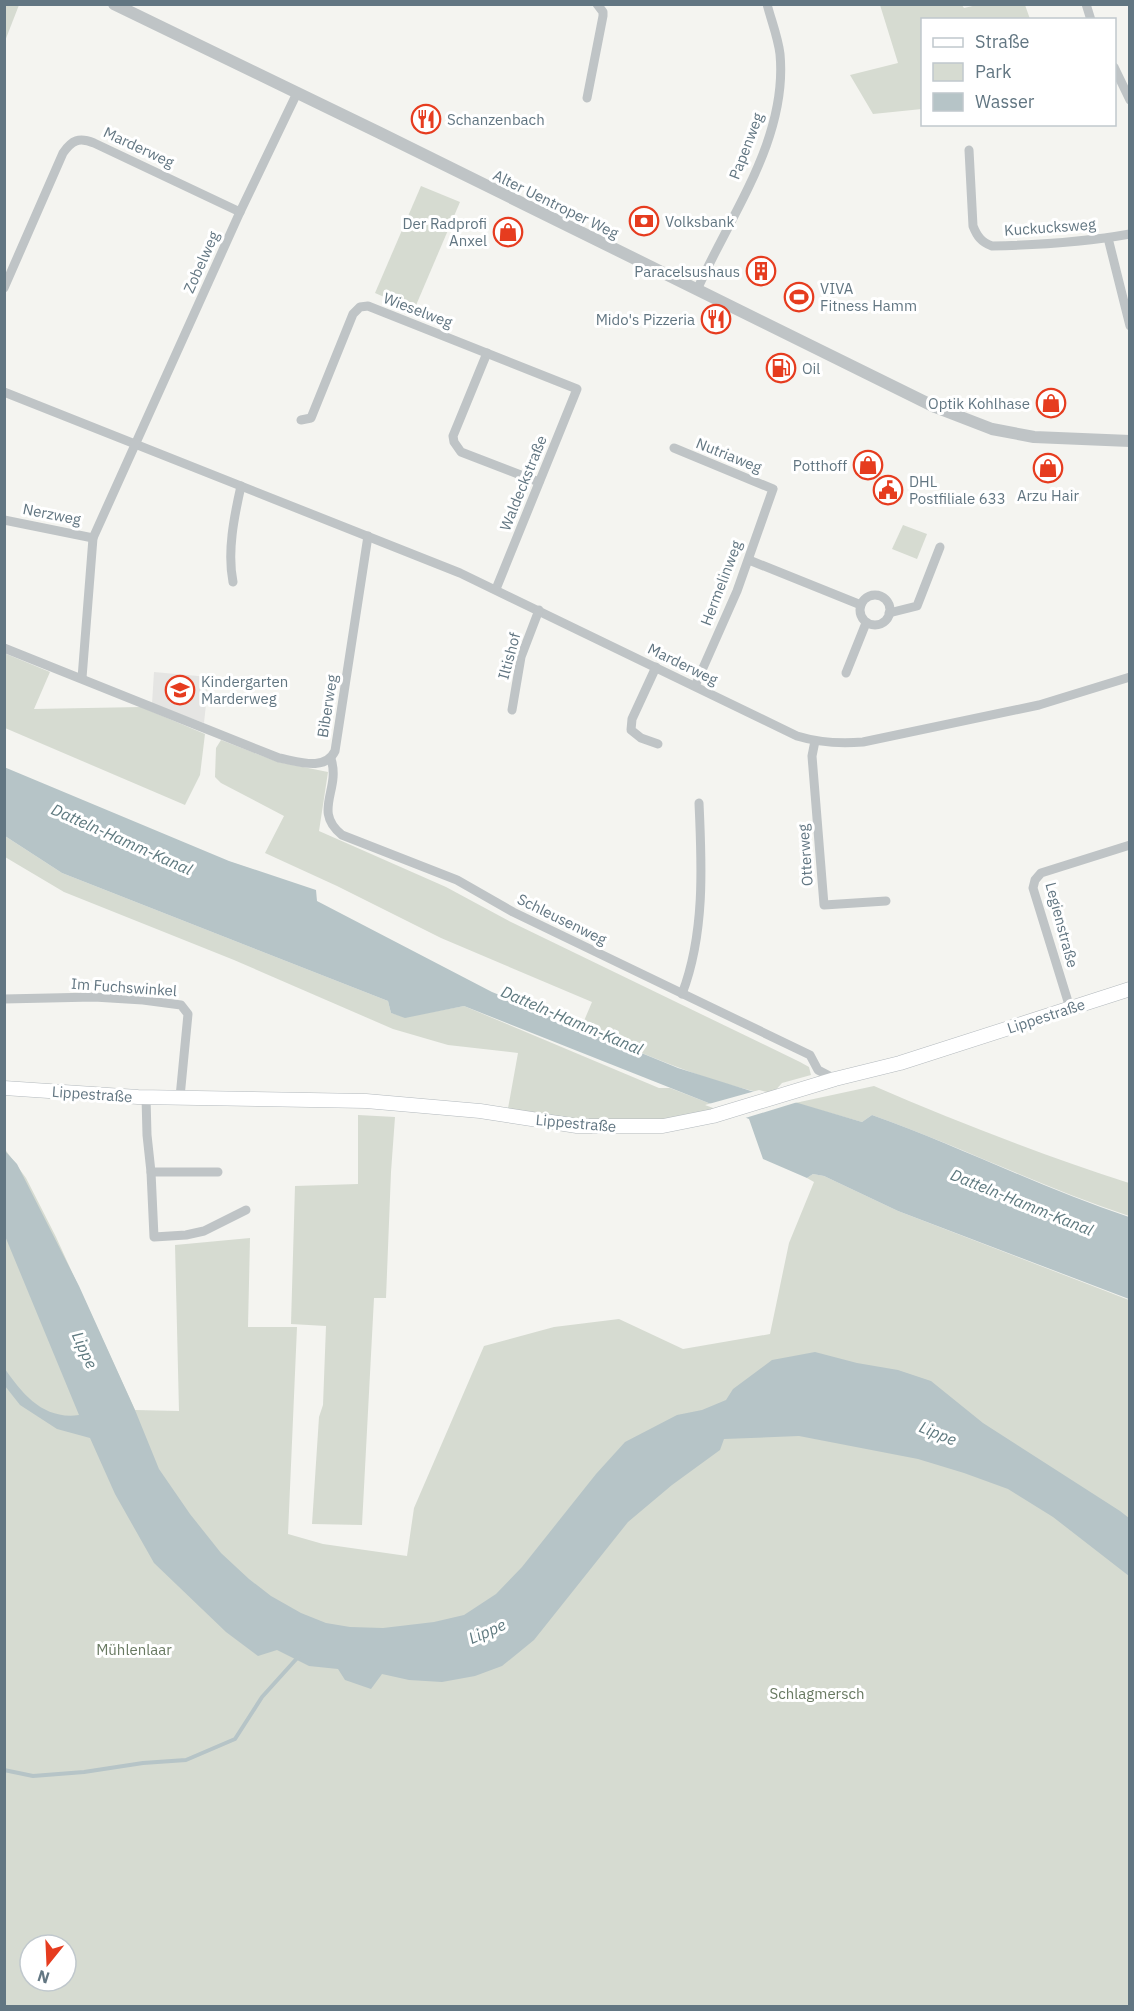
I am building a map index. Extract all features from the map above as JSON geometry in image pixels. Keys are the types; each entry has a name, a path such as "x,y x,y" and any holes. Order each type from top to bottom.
{"main road":[{"name":"Lippestraße","path":"4,1088 84,1095 397,1102 480,1111 577,1126 663,1126 713,1116 835,1079 900,1063 1130,989"}],"street":[{"name":"Alter Uentroper Weg","path":"114,4 127,7 904,393 992,429 1034,437 1130,441"},
{"path":"587,98 603,16 597,4"},
{"name":"Papenweg","path":"697,290 756,169 773,126 780,84 780,52 767,4"},
{"path":"1116,71 1130,100"},
{"name":"Zobelweg","path":"136,444 240,212 297,93"},
{"name":"Marderweg","path":"4,288 63,153 76,139 94,143 240,212"},
{"name":"Kuckucksweg","path":"969,150 973,225 976,236 984,243 992,246 1108,238"},
{"path":"1130,234 1108,238 1130,326"},
{"name":"Wieselweg","path":"301,420 311,418 353,314 360,307 368,306 577,389"},
{"path":"487,353 453,436 454,442 461,452 539,482"},
{"name":"Waldeckstraße","path":"496,589 577,389"},
{"name":"Marderweg","path":"4,392 496,589 798,736 815,741 842,744 863,742 1039,705 1130,677"},
{"path":"82,678 93,538 136,444"},
{"name":"Nutriaweg","path":"674,448 772,489"},
{"path":"233,582 230,568 235,513 241,486"},
{"name":"Hermelinweg","path":"695,686 714,640 721,630 749,560 749,553 772,489"},
{"name":"Nerzweg","path":"4,520 93,538"},
{"name":"Biberweg","path":"4,648 279,758 318,764 331,759 335,751 368,536"},
{"path":"889,613 917,606 940,547"},
{"path":"749,560 861,605"},
{"path":"875,596 887,602 889,613 887,619 879,625 866,623 860,613 865,599 875,596"},
{"name":"Iltishof","path":"512,710 521,657 539,610"},
{"path":"846,673 866,623"},
{"path":"656,667 632,719 631,730 641,738 658,744"},
{"name":"Otterweg","path":"815,741 812,756 824,905 886,901"},
{"name":"Schleusenweg","path":"331,759 334,769 327,816 330,824 342,835 457,880 513,912 810,1055 818,1071 835,1079"},
{"path":"682,994 692,963 700,899 702,861 699,803"},
{"name":"Legienstraße","path":"1070,1008 1033,888 1035,880 1041,873 1130,845"},
{"name":"Im Fuchswinkel","path":"4,999 94,997 143,1000 185,1007 188,1014 180,1097"},
{"path":"146,1097 154,1237 186,1235 204,1230 246,1209"},
{"path":"151,1172 218,1172"}],"shaded area":[{"name":"Kindergarten Marderweg","path":"154,672 209,677 204,723 152,704"}],"green space":[{"path":"961,4 964,8 977,5 1025,5 1030,18 921,18 921,109 873,114 850,75 898,63 880,5"},
{"path":"4,5 19,5 5,41"},
{"path":"421,186 460,202 414,310 375,293"},
{"path":"903,525 927,534 917,559 892,549"},
{"path":"4,653 50,672 34,709 141,707 205,734 200,775 185,805 5,728"},
{"path":"221,740 278,762 328,772 319,831 446,887 511,922 800,1062 809,1067 811,1075 782,1083 771,1095 722,1083 651,1057 581,1028 592,1002 441,938 265,853 284,816 221,783 215,777 216,748"},
{"path":"5,836 62,873 388,1001 391,1013 405,1017 464,1006 659,1088 670,1088 724,1109 636,1125 507,1114 518,1053 448,1045 393,1029 234,960 64,892 5,857"},
{"path":"874,1086 1000,1138 1129,1183 1129,1216 872,1115 862,1122 795,1103"},
{"path":"358,1115 395,1117 386,1298 374,1298 362,1525 312,1524 319,1417 323,1405 326,1326 291,1324 295,1186 358,1184"},
{"name":"Schlagmersch","path":"4,1148 26,1178 56,1237 135,1410 179,1411 175,1245 250,1238 248,1327 297,1327 288,1534 323,1544 407,1556 414,1508 484,1346 554,1327 619,1319 683,1349 770,1334 789,1243 814,1182 807,1178 813,1174 824,1176 898,1211 1129,1300 1129,2006 5,2006"}],"water":[{"name":"Datteln-Hamm-Kanal","path":"4,767 229,861 316,890 317,901 492,992 678,1068 862,1122 872,1115 1129,1217 1129,1299 898,1211 824,1176 813,1174 807,1178 763,1159 749,1119 464,1006 405,1018 391,1013 388,1001 62,873 5,836"},
{"name":"Lippe","path":"5,1151 17,1164 79,1286 159,1469 221,1553 249,1579 271,1596 301,1613 326,1623 350,1627 383,1628 434,1622 464,1615 496,1594 522,1567 596,1474 625,1442 677,1415 702,1410 726,1400 733,1389 772,1360 815,1352 857,1363 898,1370 931,1381 983,1423 1120,1511 1129,1518 1129,1576 1053,1517 1008,1489 964,1473 918,1459 799,1436 724,1439 720,1450 672,1485 628,1522 534,1640 502,1666 475,1676 442,1682 409,1680 382,1674 371,1689 345,1680 338,1669 309,1666 277,1650 258,1656 226,1632 154,1563 115,1494 90,1438 57,1429 20,1405 5,1386 5,1369 19,1388 36,1404 55,1414 79,1415 5,1236"}],"pier":[{"path":"759,1090 801,1101 742,1119 705,1105"}],"waterway":[{"path":"4,1770 33,1776 186,1760 235,1739 262,1697 299,1656"}],"place":[{"name":"Schanzenbach","path":"426,119"},
{"name":"Volksbank","path":"644,221"},
{"name":"Der Radprofi Anxel","path":"508,232"},
{"name":"Paracelsushaus","path":"761,271"},
{"name":"VIVA Fitness Hamm","path":"799,297"},
{"name":"Mido's Pizzeria","path":"716,319"},
{"name":"Oil","path":"781,368"},
{"name":"Optik Kohlhase","path":"1051,403"},
{"name":"Potthoff","path":"868,465"},
{"name":"Arzu Hair","path":"1048,468"},
{"name":"DHL Postfiliale 633","path":"888,490"},
{"name":"Kindergarten Marderweg","path":"180,690"}],"park label":[{"name":"Mühlenlaar","path":"134,1649"}]}
